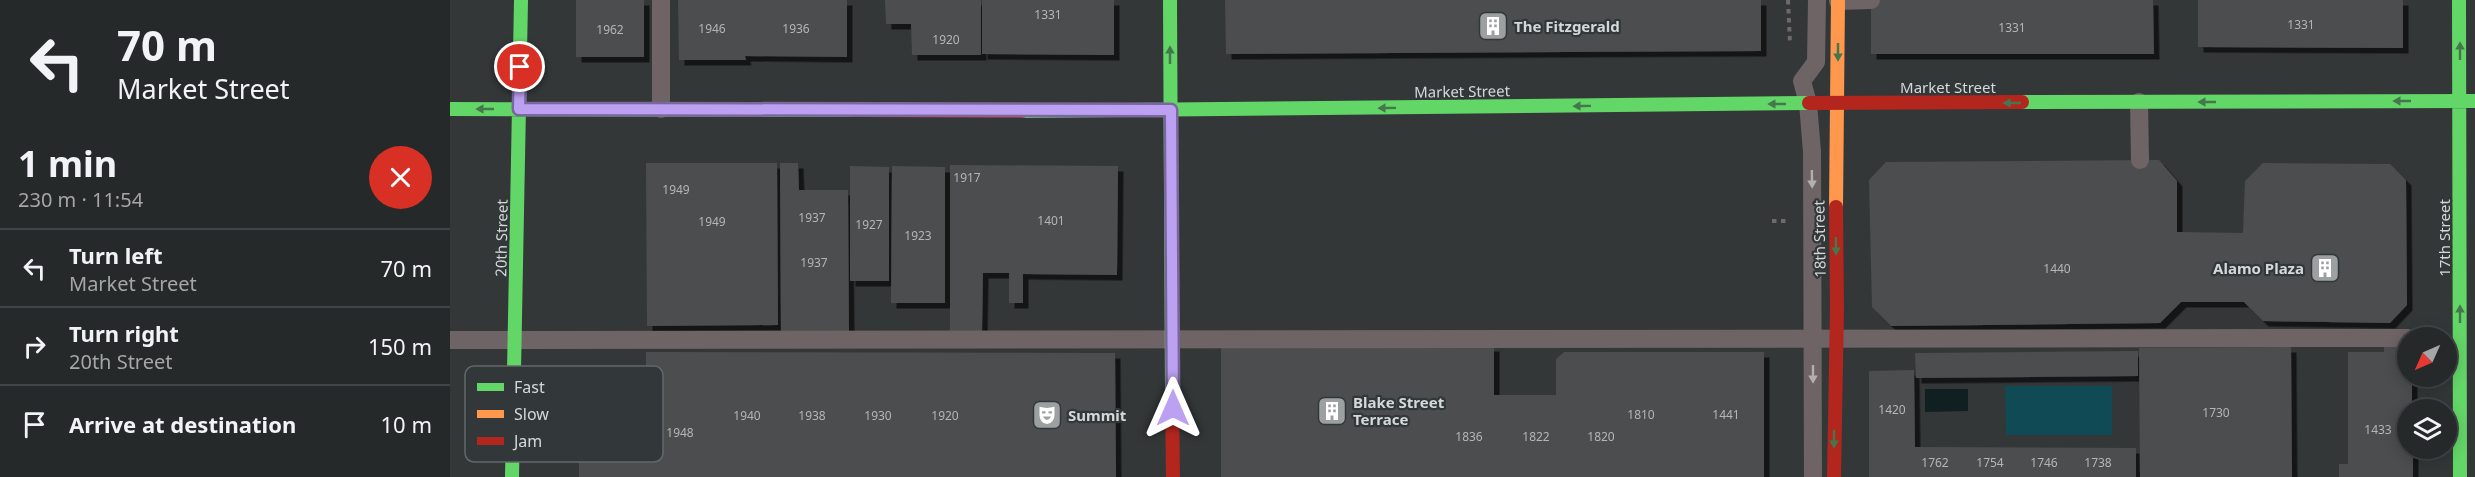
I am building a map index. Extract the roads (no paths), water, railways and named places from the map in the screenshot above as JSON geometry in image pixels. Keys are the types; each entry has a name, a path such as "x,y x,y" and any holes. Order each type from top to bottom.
{"main road":[{"name":"20th Street","path":"514,366 521,0"},
{"path":"1170,0 1173,477"},
{"name":"17th Street","path":"2453,327 2460,101 2459,0"},
{"name":"18th Street","path":"1834,477 1835,103 1838,63 1838,1"},
{"name":"Market Street","path":"450,109 1171,110 1808,103 2475,101"},
{"name":"17th Street","path":"2455,387 2460,477"},
{"name":"20th Street","path":"512,462 512,477"}],"lane":[{"path":"661,0 661,109"},
{"path":"1813,477 1812,152 1808,103 1802,81 1816,62 1816,0"},
{"path":"1838,1 1871,0"},
{"path":"2139,102 2140,160"},
{"path":"450,340 2397,338"}],"place":[{"name":"The Fitzgerald","path":"1493,26"},
{"name":"Alamo Plaza","path":"2325,268"},
{"name":"Blake Street Terrace","path":"1332,411"},
{"name":"Summit","path":"1047,415"}]}
